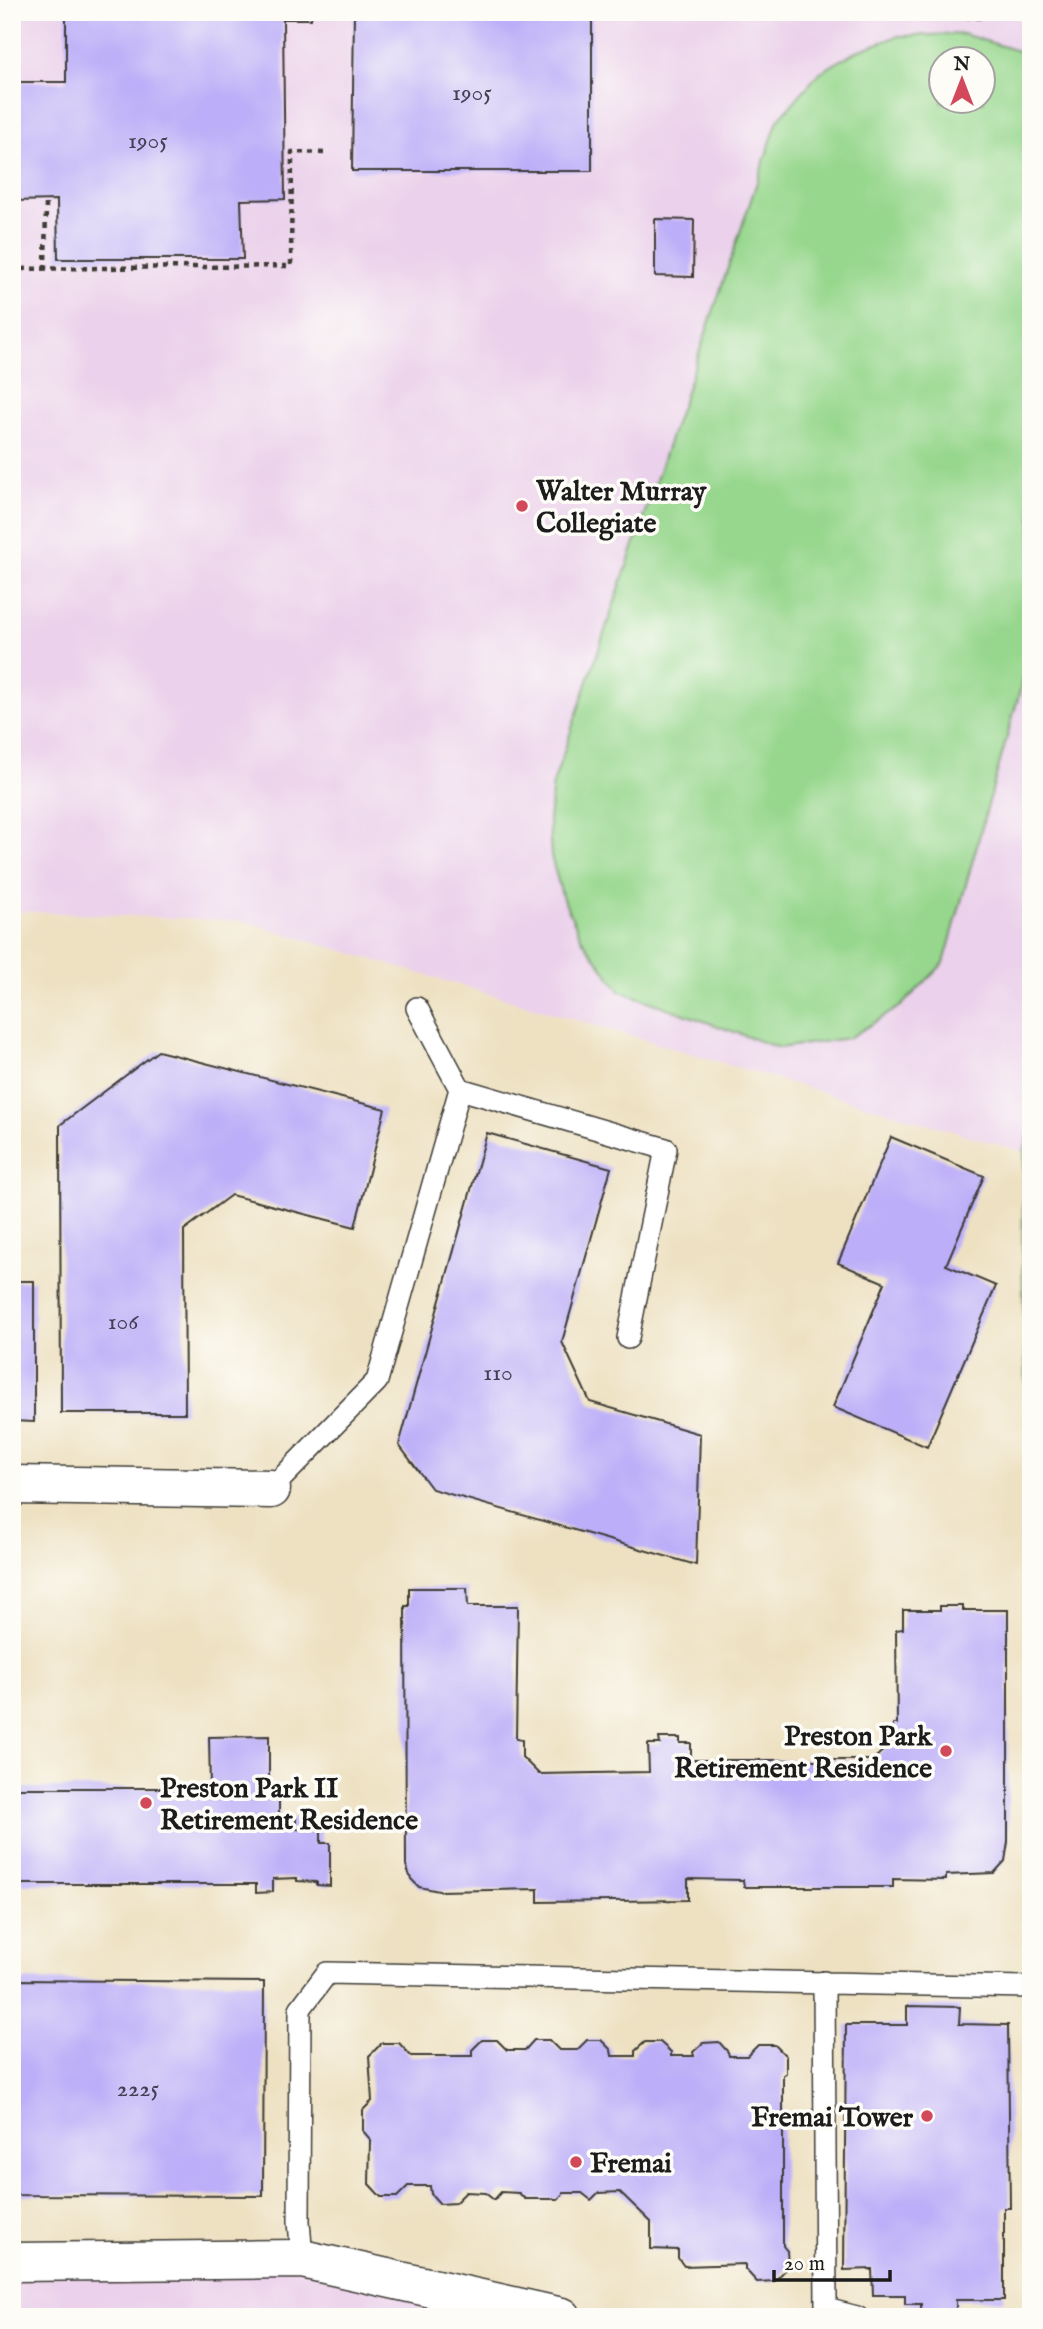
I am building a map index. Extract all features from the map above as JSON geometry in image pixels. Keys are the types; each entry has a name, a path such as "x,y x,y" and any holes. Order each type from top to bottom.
{"street":[{"path":"12,1485 271,1489"},
{"path":"12,2262 302,2259 562,2317"}],"lane":[{"path":"271,1489 377,1381 460,1089 417,1008"},
{"path":"460,1089 666,1149 628,1338"},
{"path":"302,2259 299,2221 299,2009 327,1973 1031,1987"},
{"path":"824,1982 825,2313 857,2317"}],"path":[{"path":"856,12 985,18"},
{"path":"12,270 291,266 292,152 328,153"},
{"path":"45,269 46,201"},
{"path":"1031,1576 1031,1608"}],"shaded area":[{"name":"Walter Murray Collegiate","path":"12,12 1031,12 1031,1126 1024,1152 242,921 12,911"},
{"path":"302,2259 562,2317 12,2317 12,2262"}],"green space":[{"path":"963,34 1031,55 1031,651 944,963 901,1006 849,1038 779,1048 620,991 583,941 563,899 551,856 549,820 553,784 778,120 819,73 857,51 898,36"},
{"path":"1031,1126 1031,1550 1022,1259 1024,1152"}],"building":[{"path":"66,12 312,12 311,19 283,19 285,199 241,200 243,259 58,259 57,200 12,201 12,82 66,82"},
{"path":"354,12 592,12 592,171 352,171"},
{"path":"655,219 694,220 693,277 655,276"},
{"path":"158,1051 385,1109 355,1227 231,1195 184,1230 185,1413 61,1413 60,1125"},
{"path":"487,1133 611,1168 562,1342 590,1402 700,1434 696,1565 432,1489 399,1445"},
{"path":"891,1137 984,1176 946,1265 996,1286 927,1447 833,1407 885,1283 838,1263"},
{"path":"12,1281 34,1281 34,1422 12,1421"},
{"name":"Preston Park Retirement Residence","path":"409,1588 467,1588 468,1606 518,1606 516,1739 522,1740 522,1757 539,1774 649,1772 648,1744 660,1744 659,1738 680,1738 680,1743 691,1743 691,1760 873,1760 893,1741 893,1724 897,1724 896,1630 903,1629 903,1610 940,1610 940,1606 963,1606 963,1610 1008,1610 1008,1842 1005,1861 994,1873 946,1875 946,1880 893,1879 893,1887 744,1887 743,1880 688,1879 688,1900 538,1902 538,1889 439,1891 419,1887 411,1879 406,1865 405,1606 409,1606"},
{"name":"Preston Park II Retirement Residence","path":"269,1736 269,1786 279,1785 279,1818 296,1818 296,1829 321,1829 321,1843 330,1843 330,1886 297,1881 297,1878 273,1879 273,1892 256,1893 256,1884 12,1884 12,1788 210,1788 209,1737"},
{"path":"12,1980 264,1982 263,2196 12,2195"},
{"name":"Fremai Tower","path":"907,2006 960,2007 959,2024 1008,2025 1010,2208 1004,2208 1004,2300 956,2300 956,2310 921,2310 921,2304 905,2304 905,2295 873,2295 872,2269 844,2270 846,2025 907,2025"},
{"name":"Fremai","path":"482,2040 497,2040 507,2050 525,2050 534,2040 549,2040 559,2050 577,2050 587,2040 601,2040 611,2050 612,2056 635,2056 635,2051 645,2042 660,2042 671,2052 671,2056 694,2056 693,2052 703,2043 719,2042 729,2056 747,2056 758,2045 775,2045 786,2056 786,2073 783,2075 783,2246 787,2251 788,2267 775,2281 757,2282 745,2269 745,2264 684,2266 678,2258 678,2250 651,2249 651,2222 620,2192 598,2193 591,2200 582,2193 564,2193 558,2199 525,2199 519,2193 501,2192 494,2200 485,2193 466,2192 455,2203 440,2204 431,2194 430,2186 408,2186 397,2197 381,2197 369,2184 370,2139 363,2131 363,2110 372,2101 369,2056 382,2043 399,2043 411,2056 472,2056 472,2050"}],"place":[{"name":"Walter Murray Collegiate","path":"522,506"},
{"name":"Preston Park Retirement Residence","path":"946,1751"},
{"name":"Preston Park II Retirement Residence","path":"146,1803"},
{"name":"Fremai Tower","path":"927,2116"},
{"name":"Fremai","path":"576,2162"}]}
